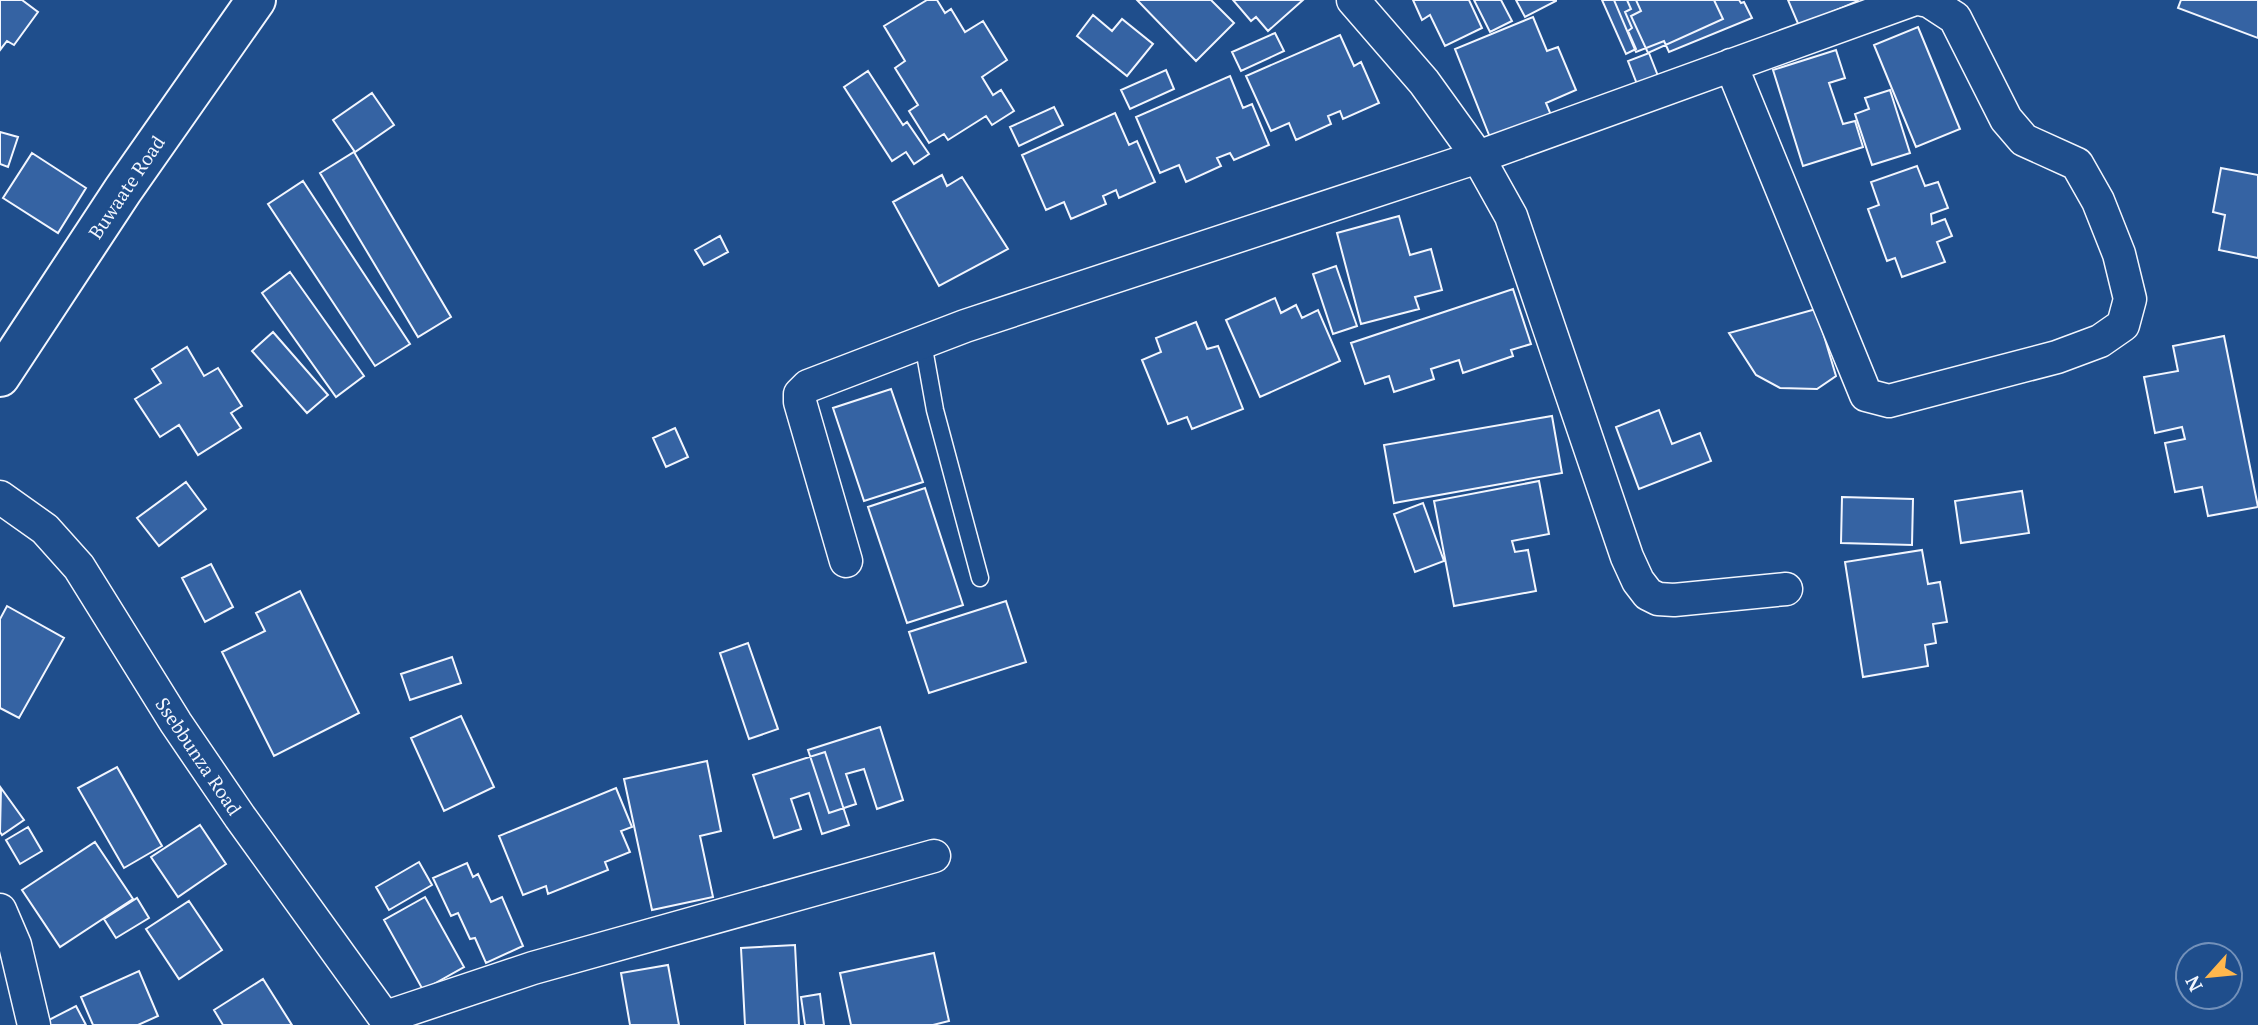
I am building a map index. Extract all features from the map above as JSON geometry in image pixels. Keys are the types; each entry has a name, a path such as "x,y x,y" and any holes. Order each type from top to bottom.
{"street":[{"name":"Buwaate Road","path":"0,377 123,190 256,0"},
{"path":"1353,0 1424,82 1478,157 1511,216 1582,429 1638,582 1648,594 1658,599 1674,600 1786,589"},
{"path":"846,561 800,402 800,394 808,386 1173,256 1478,157 1912,0"},
{"path":"1731,65 1866,395 1889,401 2057,356 2100,341 2123,325 2130,299 2119,254 2098,201 2077,164 2024,140 2006,119 1955,18 1923,0"},
{"name":"Ssebbunza Road","path":"0,497 45,529 79,567 211,776 388,1021"},
{"path":"388,1021 533,968 934,856"},
{"path":"0,910 15,945 34,1025"}],"lane":[{"path":"923,343 931,375 935,410 979,578"}],"building":[{"path":"0,0 22,0 38,12 14,45 7,41 0,50"},
{"path":"927,0 937,0 945,13 951,9 965,32 983,21 1007,60 982,77 993,95 1001,90 1014,111 992,125 986,116 948,140 944,134 929,143 909,111 918,105 895,68 905,61 884,26"},
{"path":"1137,0 1211,0 1234,23 1196,61"},
{"path":"1233,0 1303,0 1268,31 1256,17 1251,21"},
{"path":"1413,0 1469,0 1482,28 1445,46 1430,15 1422,20"},
{"path":"1474,0 1501,0 1512,21 1490,32"},
{"path":"1516,0 1556,0 1556,1 1525,17"},
{"path":"1602,0 1627,0 1631,9 1625,12 1632,28 1628,31 1636,49 1626,54"},
{"path":"1614,0 1739,0 1744,2 1752,18 1669,52 1664,41 1636,52"},
{"path":"1636,0 1714,0 1723,19 1648,53 1631,16 1641,11"},
{"path":"1788,0 1857,0 1858,1 1799,26"},
{"path":"2181,0 2258,0 2258,38 2178,8"},
{"path":"1093,15 1112,31 1122,19 1153,44 1127,76 1077,36"},
{"path":"1533,17 1547,51 1558,47 1576,90 1546,103 1551,115 1491,140 1455,49"},
{"path":"1918,27 1960,129 1916,147 1874,45"},
{"path":"1275,33 1284,51 1241,71 1232,52"},
{"path":"1340,35 1354,66 1361,62 1379,103 1343,119 1340,111 1328,116 1331,124 1296,140 1289,123 1271,131 1246,76"},
{"path":"1836,50 1845,78 1829,83 1843,124 1855,121 1863,147 1803,166 1773,70"},
{"path":"1649,53 1658,76 1637,84 1628,61"},
{"path":"1166,70 1174,89 1130,109 1121,90"},
{"path":"868,71 903,125 907,122 929,154 914,164 906,152 892,161 844,87"},
{"path":"1230,76 1243,108 1252,104 1269,145 1234,160 1230,153 1217,158 1221,166 1186,182 1179,165 1160,173 1136,117"},
{"path":"1890,90 1910,153 1872,165 1855,114 1869,109 1865,98"},
{"path":"372,93 394,125 355,152 333,120"},
{"path":"1054,107 1063,125 1019,146 1010,127"},
{"path":"1115,113 1129,145 1137,141 1155,182 1119,198 1116,190 1103,196 1106,204 1071,219 1064,202 1046,210 1022,155"},
{"path":"0,132 18,137 8,167 0,164"},
{"path":"354,152 451,317 418,337 320,173"},
{"path":"32,153 86,188 58,233 3,198"},
{"path":"1917,166 1925,186 1938,182 1948,208 1931,214 1932,224 1945,219 1952,236 1937,242 1945,262 1902,277 1895,258 1887,261 1868,209 1879,205 1871,182"},
{"path":"2221,168 2258,175 2258,258 2219,250 2225,215 2213,212"},
{"path":"942,175 947,186 962,177 1008,249 939,286 893,202"},
{"path":"303,181 410,344 375,366 268,204"},
{"path":"1399,216 1410,255 1431,249 1442,290 1415,297 1419,309 1361,324 1337,233"},
{"path":"720,236 728,252 704,265 695,250"},
{"path":"1336,266 1357,326 1333,334 1313,274"},
{"path":"290,272 364,376 336,397 262,293"},
{"path":"1513,289 1531,344 1511,350 1513,356 1463,373 1459,360 1431,369 1434,379 1394,392 1389,376 1365,384 1351,343"},
{"path":"1275,298 1281,313 1296,305 1302,318 1318,310 1340,361 1260,397 1226,320"},
{"path":"1816,309 1836,376 1817,389 1780,388 1756,375 1729,333"},
{"path":"1196,322 1207,349 1218,346 1243,409 1192,429 1187,417 1168,424 1142,360 1161,352 1156,338"},
{"path":"273,332 328,395 307,413 252,351"},
{"path":"2224,336 2258,507 2208,516 2202,487 2175,492 2165,443 2185,439 2182,427 2155,433 2144,377 2178,371 2173,346"},
{"path":"187,347 204,376 218,368 242,406 231,413 241,428 198,455 179,425 160,437 135,399 161,383 152,369"},
{"path":"891,389 923,482 864,501 833,408"},
{"path":"1659,410 1672,444 1700,433 1711,461 1639,489 1616,427"},
{"path":"1552,416 1562,473 1394,503 1384,445"},
{"path":"675,428 688,457 666,467 653,438"},
{"path":"1539,481 1549,534 1512,541 1515,552 1528,550 1536,591 1454,606 1434,501"},
{"path":"186,482 206,509 159,546 137,518"},
{"path":"925,488 963,605 907,623 868,507"},
{"path":"2022,491 2029,533 1961,543 1955,501"},
{"path":"1842,497 1913,499 1912,545 1841,543"},
{"path":"1423,503 1444,561 1415,572 1394,514"},
{"path":"1922,550 1928,584 1940,582 1947,622 1933,624 1936,643 1925,645 1928,666 1863,677 1845,562"},
{"path":"211,564 233,607 205,622 182,578"},
{"path":"300,591 359,713 274,756 222,652 265,631 256,613"},
{"path":"1006,601 1026,662 929,693 909,632"},
{"path":"7,606 64,638 19,718 0,708 0,619"},
{"path":"748,643 778,729 749,739 720,653"},
{"path":"452,657 461,683 410,700 401,674"},
{"path":"461,716 494,787 444,811 411,738"},
{"path":"880,727 903,800 877,809 864,769 846,774 856,804 829,813 808,750"},
{"path":"825,752 849,825 822,834 809,793 791,799 801,829 774,838 753,775"},
{"path":"707,761 721,831 700,836 713,897 652,910 624,779"},
{"path":"117,767 162,846 124,868 78,788"},
{"path":"1,788 24,820 2,835 0,832"},
{"path":"616,788 632,827 621,831 630,852 605,862 608,870 548,894 546,886 523,895 499,836"},
{"path":"200,825 226,864 178,897 151,857"},
{"path":"28,827 42,851 20,864 6,840"},
{"path":"95,842 133,899 60,947 22,890"},
{"path":"419,862 432,885 389,910 376,887"},
{"path":"467,863 473,877 478,874 491,902 502,897 523,946 486,963 475,938 470,939 458,913 451,916 433,878"},
{"path":"425,897 464,967 423,990 384,920"},
{"path":"137,898 149,918 116,938 104,919"},
{"path":"189,901 222,950 179,979 146,929"},
{"path":"795,945 799,1025 745,1025 741,948"},
{"path":"934,953 949,1021 933,1025 851,1025 840,973"},
{"path":"668,965 679,1025 630,1025 621,973"},
{"path":"139,971 158,1016 138,1025 93,1025 81,997"},
{"path":"263,979 292,1025 223,1025 214,1010"},
{"path":"820,994 824,1025 805,1025 801,997"},
{"path":"76,1006 86,1025 46,1025 45,1022"}]}
